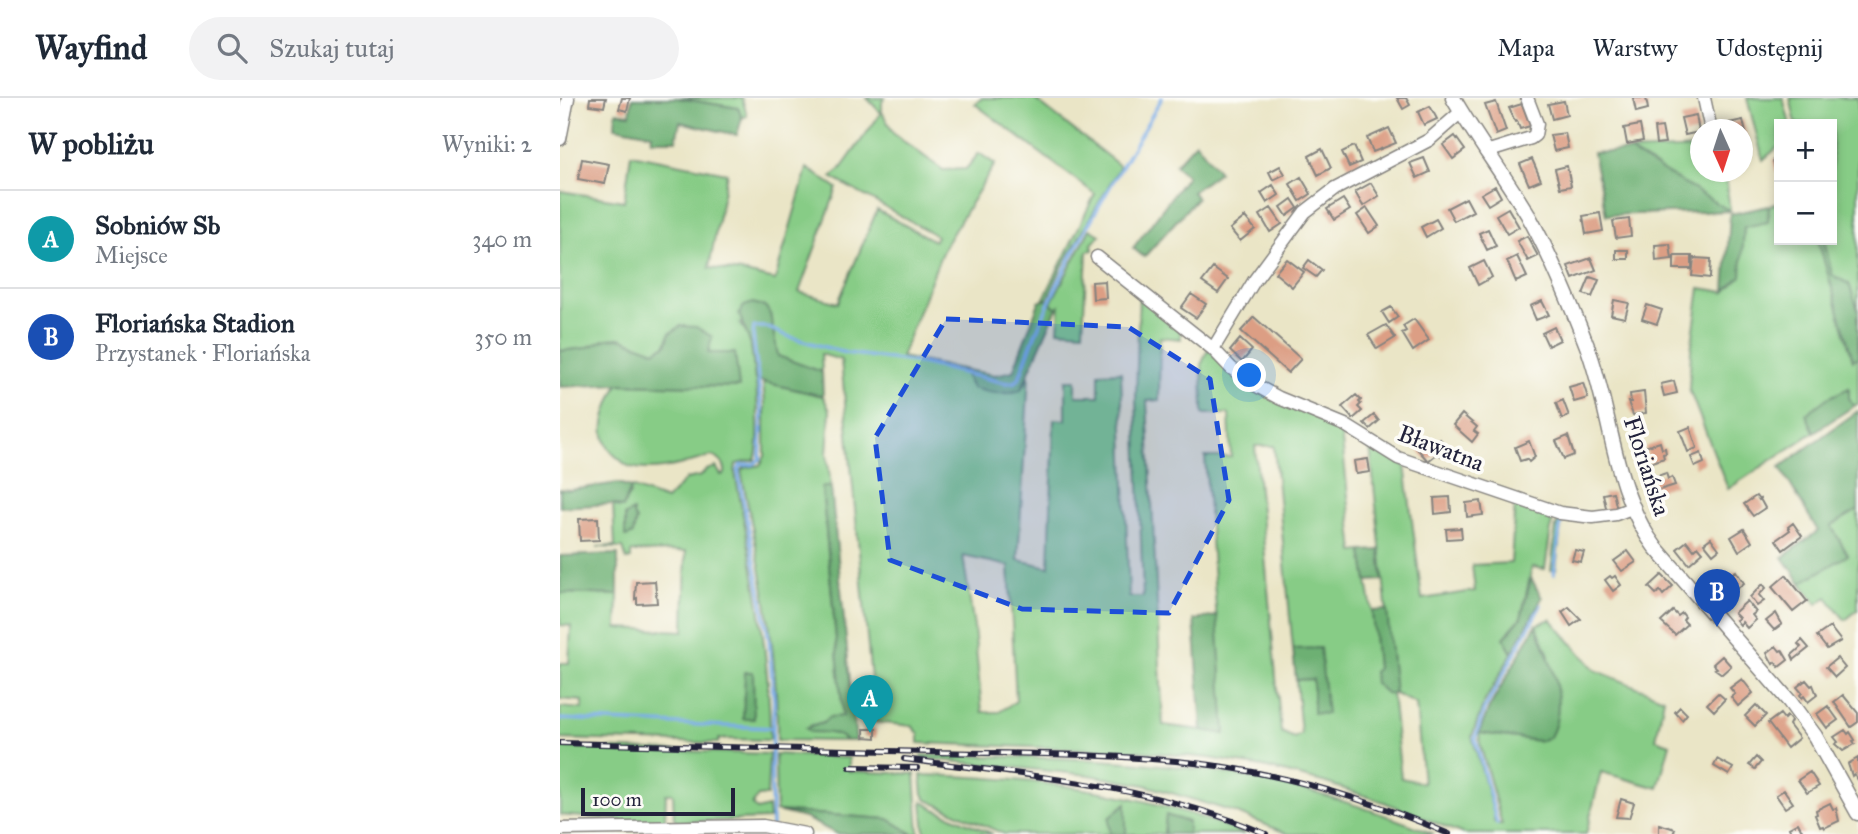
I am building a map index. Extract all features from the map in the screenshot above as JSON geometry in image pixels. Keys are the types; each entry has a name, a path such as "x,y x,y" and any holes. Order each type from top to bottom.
{"street":[{"path":"560,139 568,98"},
{"name":"Floriańska","path":"1453,98 1534,227 1586,344 1597,376 1617,460 1644,530 1655,547 1790,702 1815,736 1858,813"},
{"path":"1486,152 1534,137 1537,124 1527,98"},
{"path":"1704,98 1709,119"},
{"path":"1213,349 1254,281 1305,212 1335,189 1429,140 1461,112"},
{"name":"Bławatna","path":"1097,257 1255,385 1279,398 1345,425 1398,458 1560,513 1593,517 1634,508"},
{"path":"560,830 755,826 789,829 805,834"}],"highlighted area":[{"path":"946,319 1128,327 1210,379 1229,500 1169,613 1022,609 890,560 875,438"}],"green space":[{"path":"632,98 677,98 738,108 742,118 737,135 680,122 676,140 651,140 652,134 615,127 616,112 630,114"},
{"path":"677,98 742,98 747,116 742,118 738,108"},
{"path":"867,98 885,98 882,112 894,134 943,170 966,169 979,153 995,164 944,247 901,357 962,369 972,388 1025,384 1029,374 1018,560 1049,567 1054,419 1066,420 1066,380 1076,380 1076,396 1099,396 1099,373 1121,372 1129,597 1143,597 1136,399 1139,294 1180,328 1181,339 1160,337 1159,400 1147,401 1163,725 1225,733 1205,457 1231,457 1229,414 1203,414 1202,363 1208,349 1236,375 1326,420 1341,431 1354,552 1362,551 1372,611 1377,668 1374,672 1387,694 1392,694 1401,778 1423,783 1416,704 1395,694 1370,446 1405,465 1422,599 1475,591 1472,565 1511,563 1515,502 1548,512 1552,522 1545,569 1532,567 1521,618 1510,630 1506,643 1512,653 1484,703 1472,736 1494,822 1502,825 1479,733 1540,741 1549,655 1536,625 1551,619 1595,670 1664,698 1656,739 1670,744 1658,788 1601,772 1586,834 1463,834 1384,802 1323,782 1263,767 1209,758 1137,751 919,743 919,734 912,726 875,722 841,360 821,354 822,372 778,357 770,314 740,323 751,347 758,436 755,460 736,464 735,473 754,573 763,639 770,740 719,739 718,743 560,739 560,707 583,709 583,701 560,699 560,663 569,663 571,626 560,625 560,593 618,595 617,628 684,631 686,551 631,552 631,559 627,560 623,548 597,547 615,546 613,504 619,508 630,494 631,487 666,500 686,479 701,476 706,470 716,467 721,475 725,474 722,463 712,456 651,469 631,467 624,463 610,450 605,442 604,432 606,413 618,384 739,387 708,354 670,333 666,345 655,351 620,338 607,339 586,348 560,351 560,191 624,201 631,154 727,173 709,268 775,280 807,168 837,188 799,292 838,303 877,210 934,241 937,236 831,177 840,170 881,113","holes":["1255,446 1274,446 1293,649 1325,691 1313,679 1296,680 1301,734 1294,738 1281,732","963,556 1009,566 1016,701 999,712 982,712 974,627"]},
{"path":"982,98 1033,98 1120,166 1062,267 1047,300 1043,300 1095,194 975,104"},
{"path":"1747,98 1783,98 1789,119 1774,119 1774,150 1763,160 1753,119"},
{"path":"1790,98 1858,98 1858,310 1849,284 1832,275 1825,245 1837,245 1837,119 1795,119"},
{"path":"1196,142 1219,172 1192,192 1197,198 1144,257 1133,248 1187,176 1175,165"},
{"path":"1690,148 1690,182 1726,182 1730,211 1629,151"},
{"path":"1629,151 1730,211 1606,215 1593,153"},
{"path":"1774,204 1774,245 1819,245 1853,360 1858,357 1858,404 1854,406 1849,398 1849,388 1807,414 1814,432 1728,489 1689,389 1691,350 1700,288 1725,292 1740,276 1744,226 1768,222 1769,206"},
{"path":"1769,206 1768,222 1744,227 1741,276 1725,292 1730,214"},
{"path":"1090,229 1100,235 1092,244 1093,250 1087,251 1083,332 1058,330 1060,305 1057,308 1051,303"},
{"path":"1819,245 1825,245 1832,275 1849,284 1858,310 1858,357 1853,360"},
{"path":"1046,299 1057,308 1021,390 996,393 972,388 962,369 995,375 1013,371 1039,302"},
{"path":"753,303 766,307 770,314 778,356 822,372 823,396 755,380 751,345 739,314 744,306"},
{"path":"681,326 696,327 712,337 708,353 735,353 739,387 618,384 560,387 560,351 586,348 607,339 620,338 655,351 666,345 670,333"},
{"path":"763,382 823,396 830,411 827,454 831,487 822,488 843,716 812,725 841,735 846,741 777,740 771,638 741,471 760,465 765,456"},
{"path":"1849,388 1849,398 1854,406 1814,432 1806,414 1827,398"},
{"path":"1858,411 1858,510 1831,526 1848,555 1801,583 1783,557 1818,531 1780,467"},
{"path":"618,483 631,487 623,508 613,504 560,507 560,489"},
{"path":"822,487 831,487 856,741 846,741 830,733 810,732 806,728 823,723 829,717 843,716"},
{"path":"1858,510 1858,610 1845,620 1827,597 1817,604 1801,583 1848,555 1831,526"},
{"path":"633,511 636,520 633,534 625,537 625,515"},
{"path":"1560,516 1556,570 1551,570 1556,527"},
{"path":"1380,550 1383,580 1367,581 1362,551"},
{"path":"618,554 618,595 560,593 560,556"},
{"path":"1531,578 1542,598 1512,653 1504,638 1521,618"},
{"path":"1387,610 1395,694 1387,694 1375,683 1374,672 1377,668 1372,611"},
{"path":"1217,616 1225,734 1202,730 1194,620"},
{"path":"1536,625 1552,666 1558,696 1558,710 1550,737 1540,741 1479,733 1489,708"},
{"path":"1320,648 1327,714 1313,713 1313,679 1296,680 1293,649"},
{"path":"745,672 753,672 754,719 743,719"},
{"path":"560,747 769,754 767,795 758,796 752,805 757,810 768,807 769,819 677,822 674,818 673,794 666,794 663,821 621,824 621,820 560,815"},
{"path":"775,754 849,758 849,771 915,774 919,834 913,834 888,819 776,811"},
{"path":"921,755 1117,761 1235,775 1336,799 1434,834 1288,834 1237,813 1145,785 1089,775 921,758"},
{"path":"921,775 1003,779 1086,789 1167,807 1245,834 1188,834 1188,822 1166,816 1164,834 1126,834 1125,804 1109,818 1110,834 1004,834 927,800 923,794"},
{"path":"922,801 935,809 993,834 925,834"},
{"path":"1126,803 1126,834 1110,834 1109,818"},
{"path":"776,811 888,819 913,834 837,834 805,818"},
{"path":"1166,815 1188,822 1188,834 1164,834"}],"building":[{"path":"590,98 606,98 604,107 589,105"},
{"path":"622,98 630,98 627,111 619,109"},
{"path":"1397,98 1406,98 1410,105 1403,109"},
{"path":"1633,98 1646,98 1648,109 1636,112"},
{"path":"1564,101 1567,115 1552,119 1548,104"},
{"path":"1496,102 1506,131 1496,135 1485,105"},
{"path":"1522,104 1530,126 1520,129 1509,108"},
{"path":"1430,106 1437,119 1424,125 1418,112"},
{"path":"1696,115 1697,119 1690,119 1690,134 1685,135 1681,118"},
{"path":"1640,125 1643,141 1627,144 1624,128"},
{"path":"1662,127 1665,143 1656,144 1654,128"},
{"path":"1389,128 1396,143 1373,152 1367,138"},
{"path":"1565,133 1568,148 1554,151 1550,135"},
{"path":"1455,136 1465,150 1453,159 1443,145"},
{"path":"1354,146 1361,162 1349,167 1342,152"},
{"path":"1322,149 1331,168 1318,175 1309,156"},
{"path":"1424,158 1430,172 1417,178 1410,163"},
{"path":"582,159 609,164 605,184 578,179"},
{"path":"1532,159 1541,180 1529,185 1520,164"},
{"path":"1280,166 1285,174 1273,180 1269,172"},
{"path":"1567,166 1571,186 1560,188 1555,169"},
{"path":"1301,177 1311,194 1300,201 1290,184"},
{"path":"1371,183 1379,196 1363,206 1355,192"},
{"path":"1273,185 1279,195 1267,203 1261,193"},
{"path":"1495,186 1501,197 1488,205 1481,194"},
{"path":"1466,198 1473,211 1454,221 1447,208"},
{"path":"1292,199 1298,208 1287,216 1281,207"},
{"path":"1343,199 1350,210 1334,220 1327,209"},
{"path":"1271,208 1282,224 1270,232 1260,215"},
{"path":"1367,208 1379,226 1369,233 1357,215"},
{"path":"1508,208 1519,227 1507,234 1496,215"},
{"path":"1600,213 1603,231 1586,234 1583,216"},
{"path":"1245,217 1255,229 1240,241 1230,229"},
{"path":"1436,219 1441,228 1426,237 1421,227"},
{"path":"1629,219 1631,236 1616,238 1613,221"},
{"path":"1488,229 1496,246 1487,250 1479,233"},
{"path":"1527,236 1538,256 1528,261 1517,241"},
{"path":"1670,244 1672,259 1656,261 1655,245"},
{"path":"1616,250 1628,250 1628,259 1616,259"},
{"path":"1517,256 1527,277 1516,282 1507,261"},
{"path":"1674,256 1692,256 1692,269 1674,269"},
{"path":"1591,258 1596,270 1573,279 1568,266"},
{"path":"1694,258 1711,259 1710,278 1692,276"},
{"path":"1287,259 1304,272 1292,287 1275,273"},
{"path":"1309,260 1322,270 1316,277 1303,268"},
{"path":"1484,261 1492,277 1478,285 1470,268"},
{"path":"1213,268 1228,279 1218,293 1202,282"},
{"path":"1590,277 1599,280 1592,297 1583,294"},
{"path":"1105,281 1106,298 1093,299 1092,282"},
{"path":"1191,294 1206,304 1196,318 1181,308"},
{"path":"1614,300 1629,303 1625,318 1611,315"},
{"path":"1542,301 1549,315 1536,320 1530,306"},
{"path":"1647,305 1662,310 1657,324 1642,319"},
{"path":"1391,307 1398,317 1389,323 1382,312"},
{"path":"1254,317 1301,359 1288,373 1241,331"},
{"path":"1414,319 1429,340 1413,351 1402,333 1406,331 1403,326"},
{"path":"1386,325 1395,338 1377,349 1368,335"},
{"path":"1554,327 1560,340 1548,346 1542,333"},
{"path":"1240,339 1252,350 1242,362 1230,351"},
{"path":"1674,381 1677,393 1664,396 1661,384"},
{"path":"1583,383 1588,398 1574,402 1569,387"},
{"path":"1644,392 1646,413 1633,415 1628,402 1631,402 1630,394"},
{"path":"1356,395 1361,400 1358,407 1362,411 1353,419 1342,407"},
{"path":"1563,400 1569,416 1562,419 1556,403"},
{"path":"1462,414 1477,427 1474,431 1478,434 1472,442 1453,425"},
{"path":"1374,415 1379,421 1370,429 1364,423"},
{"path":"1690,427 1697,448 1688,452 1680,431"},
{"path":"1568,436 1574,455 1564,459 1556,441"},
{"path":"1423,437 1434,444 1440,439 1446,447 1443,449 1445,453 1441,456 1438,453 1428,461 1414,445"},
{"path":"1529,441 1535,457 1529,462 1527,459 1520,461 1515,447"},
{"path":"1660,442 1662,449 1665,448 1664,458 1650,463 1645,447"},
{"path":"1701,453 1704,463 1695,467 1691,457"},
{"path":"1368,459 1370,472 1356,474 1354,461"},
{"path":"1666,473 1668,479 1672,477 1675,485 1656,491 1651,478"},
{"path":"1613,492 1617,510 1607,512 1603,494"},
{"path":"1756,496 1765,508 1753,516 1744,504"},
{"path":"1450,497 1451,512 1435,514 1434,498"},
{"path":"1481,501 1483,515 1467,517 1466,503"},
{"path":"598,518 599,540 580,541 579,519"},
{"path":"1793,523 1802,536 1783,550 1776,540 1790,530 1788,527"},
{"path":"1461,528 1462,538 1447,539 1446,529"},
{"path":"1744,529 1752,542 1739,551 1731,537"},
{"path":"1711,538 1719,549 1713,554 1704,543"},
{"path":"1687,541 1694,550 1698,546 1703,552 1689,564 1677,549"},
{"path":"1575,550 1584,552 1581,562 1572,560"},
{"path":"1628,551 1636,562 1622,571 1614,561"},
{"path":"1736,571 1744,583 1732,593 1723,580"},
{"path":"1662,575 1673,586 1663,595 1660,591 1656,594 1649,587"},
{"path":"1786,575 1807,601 1793,612 1772,587"},
{"path":"1615,576 1621,585 1613,591 1605,580"},
{"path":"655,581 657,603 637,604 636,582"},
{"path":"1763,584 1766,588 1759,595 1764,601 1757,606 1750,597"},
{"path":"1747,601 1756,612 1752,615 1756,620 1747,628 1742,622 1740,625 1736,620 1739,618 1734,613"},
{"path":"1569,607 1581,619 1571,626 1562,612"},
{"path":"1673,611 1678,616 1682,613 1687,624 1675,635 1661,622"},
{"path":"1776,613 1782,624 1774,630 1766,621"},
{"path":"1830,627 1841,641 1827,649 1817,636"},
{"path":"1802,640 1809,648 1794,660 1792,655 1801,647 1798,644"},
{"path":"1776,646 1788,660 1779,667 1775,662 1773,664 1767,653"},
{"path":"1722,656 1731,666 1722,674 1713,664"},
{"path":"1837,658 1845,668 1835,677 1826,667"},
{"path":"1742,679 1753,693 1738,706 1731,697 1735,694 1730,688"},
{"path":"1806,680 1813,685 1817,695 1808,702 1804,696 1802,698 1797,687"},
{"path":"1718,693 1725,699 1714,711 1707,704"},
{"path":"1843,695 1858,713 1858,722 1851,727 1834,702"},
{"path":"1756,705 1766,715 1755,726 1745,716"},
{"path":"1828,706 1838,720 1827,728 1817,714"},
{"path":"1680,707 1687,714 1682,720 1675,712"},
{"path":"1780,714 1791,721 1789,725 1799,738 1787,748 1768,723"},
{"path":"864,729 876,729 876,738 864,737"},
{"path":"1845,730 1848,734 1850,732 1855,744 1843,751 1835,744 1838,742 1834,737"},
{"path":"1756,757 1761,762 1755,769 1749,765"},
{"path":"1858,758 1858,780 1854,774 1852,776 1848,764"},
{"path":"1717,759 1733,768 1729,775 1714,766"},
{"path":"1810,772 1819,786 1807,793 1798,780"},
{"path":"1784,790 1793,803 1785,808 1776,795"},
{"path":"1621,799 1634,803 1629,818 1616,817"},
{"path":"1830,803 1833,809 1836,808 1839,821 1824,828 1820,827 1815,815 1816,810"},
{"path":"1798,823 1804,834 1792,834 1789,828"},
{"path":"1659,824 1675,829 1673,834 1659,834"}],"waterway":[{"path":"772,834 774,701 769,640 738,472 740,466 754,464 760,459 762,413 754,327 766,327 846,353 921,363 1006,383 1015,382 1019,379 1032,342 1065,270 1102,200 1162,98"},
{"path":"1554,574 1561,520"},
{"path":"1497,823 1475,738 1484,710 1541,605"},
{"path":"560,719 773,728"}],"railway":[{"path":"560,743 1062,754 1195,763 1260,773 1324,789 1449,834"},
{"path":"904,759 1043,777 1134,793 1223,817 1266,834"},
{"path":"850,767 917,768"}],"place":[{"name":"Floriańska Stadion","path":"1717,627"},
{"name":"Sobniów Sb","path":"870,733"}]}
